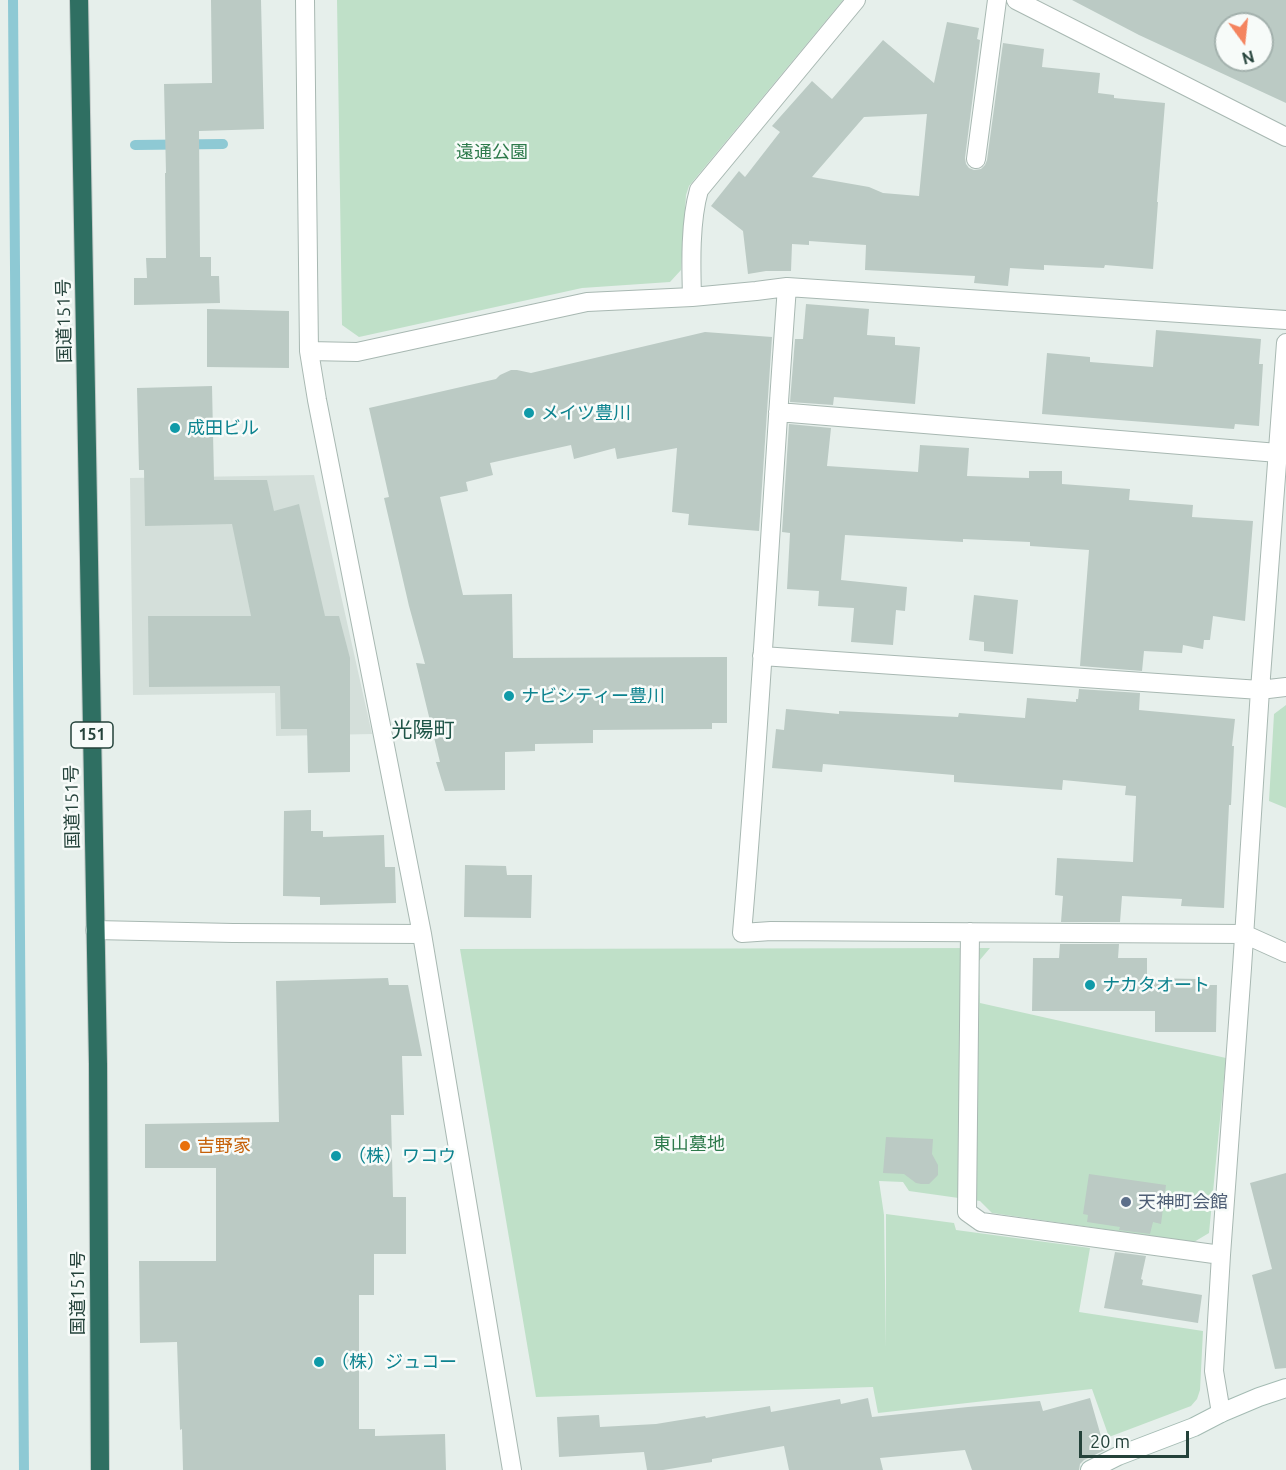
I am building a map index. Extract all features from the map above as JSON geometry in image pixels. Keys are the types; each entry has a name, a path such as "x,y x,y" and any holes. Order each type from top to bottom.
{"highway":[{"name":"国道151号","path":"79,0 98,1076 100,1470"}],"street":[{"path":"305,0 309,351 422,933 512,1470"},
{"path":"692,297 695,202 699,190 856,0"},
{"path":"976,159 997,0"},
{"path":"1016,0 1286,137"},
{"path":"309,351 357,352 587,302 692,297 787,287 1286,320"},
{"path":"787,287 742,933 771,931 1244,934 1286,953"},
{"path":"1221,1413 1214,1371 1221,1255 1286,343"},
{"path":"778,412 1278,453"},
{"path":"762,656 1260,690 1286,687"},
{"path":"95,930 422,933"},
{"path":"970,932 968,1212 981,1222 1221,1255"},
{"path":"1090,1470 1259,1397 1286,1388"}],"shaded area":[{"path":"314,475 372,734 276,736 275,693 133,695 130,478"}],"green space":[{"name":"遠通公園","path":"337,0 843,0 689,186 686,195 681,270 670,282 582,288 359,337 342,325"},
{"path":"1286,705 1286,808 1269,801 1274,714"},
{"name":"東山墓地","path":"990,948 979,961 980,1003 1226,1058 1209,1233 1194,1242 992,1213 980,1201 909,1191 903,1182 879,1181 884,1215 886,1348 886,1214 954,1223 956,1230 1090,1248 1079,1312 1203,1331 1200,1390 1191,1406 1109,1437 1092,1389 878,1413 873,1387 536,1397 460,949"}],"building":[{"path":"211,0 261,0 264,129 199,131 200,257 211,257 211,276 219,276 220,303 134,305 134,278 147,278 146,258 166,258 164,84 212,83"},
{"path":"1072,0 1286,0 1286,103 1219,72 1274,72 1274,12 1214,12 1214,70 1139,35"},
{"path":"947,22 979,28 977,39 980,40 965,158 969,168 974,170 981,169 987,160 1003,43 1044,49 1042,67 1100,73 1098,93 1114,95 1114,98 1165,103 1153,269 1105,265 1104,268 1044,265 1044,270 1010,268 1008,286 974,283 975,276 865,270 866,245 809,241 809,245 792,244 791,271 748,274 743,231 711,206 739,171 745,177 780,132 772,126 812,81 832,99 883,40 934,83","holes":["927,114 919,196 883,193 869,187 812,177 864,117"]},
{"path":"806,304 869,309 867,335 895,337 895,345 920,347 915,404 834,397 833,405 790,402 795,339 803,339"},
{"path":"207,309 289,311 289,368 207,367"},
{"path":"1156,330 1261,339 1259,364 1263,364 1259,426 1235,424 1234,429 1042,414 1047,353 1090,357 1090,362 1153,367"},
{"path":"705,332 772,337 759,531 688,525 689,514 672,512 677,448 617,459 615,448 574,459 571,445 490,463 493,475 466,482 468,491 440,497 463,595 512,594 513,658 727,657 727,723 712,723 712,729 593,730 593,743 535,744 535,751 505,752 505,790 445,791 436,762 440,762 416,663 425,664 384,498 389,497 369,408 496,379 511,370 531,373"},
{"path":"212,386 214,480 267,480 274,511 299,504 325,616 339,616 350,658 350,772 308,773 307,729 281,729 280,686 149,687 148,616 251,616 232,524 145,526 144,470 139,470 137,388"},
{"path":"789,424 831,428 827,466 918,472 920,445 969,448 967,476 1029,478 1029,471 1062,471 1062,484 1130,489 1129,500 1193,505 1192,517 1253,521 1245,621 1213,616 1210,640 1204,640 1203,649 1183,645 1182,653 1144,651 1142,671 1080,666 1089,550 1030,546 1030,542 963,539 963,542 845,535 841,580 907,587 905,611 896,610 893,645 851,642 854,608 818,606 819,591 787,589 790,533 782,532"},
{"path":"974,595 1018,600 1013,654 984,651 984,642 969,640"},
{"path":"1079,689 1140,693 1139,710 1235,719 1224,908 1181,906 1182,899 1122,896 1120,922 1061,922 1063,896 1055,895 1057,858 1133,862 1136,796 1125,795 1126,786 1063,780 1062,790 954,782 954,775 823,764 822,772 772,768 776,729 784,730 786,709 839,714 839,711 958,717 959,713 1025,718 1027,698 1076,702"},
{"path":"311,810 311,831 323,831 323,837 384,835 385,867 395,867 396,903 320,905 320,897 283,896 284,811"},
{"path":"465,865 506,866 507,875 532,875 531,918 464,917"},
{"path":"1060,944 1119,944 1118,958 1147,958 1147,978 1198,979 1198,985 1217,985 1216,1032 1155,1032 1155,1011 1032,1011 1033,958 1059,958"},
{"path":"388,978 389,985 408,985 422,1056 402,1056 404,1115 391,1115 393,1197 406,1197 406,1254 374,1254 374,1295 359,1295 359,1429 375,1429 375,1436 445,1434 446,1470 183,1470 177,1342 140,1343 139,1261 216,1261 216,1168 145,1168 145,1124 279,1122 276,981"},
{"path":"886,1137 933,1139 932,1154 938,1165 938,1175 929,1184 921,1184 904,1174 883,1173"},
{"path":"1286,1173 1286,1368 1275,1369 1252,1275 1272,1269 1250,1183"},
{"name":"天神町会館","path":"1089,1174 1166,1185 1161,1224 1153,1222 1150,1234 1119,1230 1120,1227 1087,1222 1088,1215 1083,1214"},
{"path":"1115,1252 1146,1256 1141,1279 1143,1280 1142,1285 1202,1295 1198,1323 1104,1308"},
{"path":"868,1398 872,1417 1040,1401 1043,1411 1090,1398 1105,1450 1084,1460 1079,1470 972,1470 965,1450 880,1458 883,1470 789,1470 784,1446 663,1470 647,1470 644,1452 559,1457 557,1417 599,1415 600,1427 656,1424 705,1416 706,1418 770,1406 771,1412 840,1399 841,1404"}],"waterway":[{"path":"13,0 24,1470"},
{"path":"135,145 223,144"}],"place":[{"name":"メイツ豊川","path":"529,413"},
{"name":"成田ビル","path":"175,428"},
{"name":"ナビシティー豊川","path":"509,696"},
{"name":"ナカタオート","path":"1090,985"},
{"name":"吉野家","path":"185,1146"},
{"name":"（株）ワコウ","path":"336,1156"},
{"name":"天神町会館","path":"1126,1202"},
{"name":"（株）ジュコー","path":"319,1362"}],"district":[{"name":"光陽町","path":"423,730"}]}
